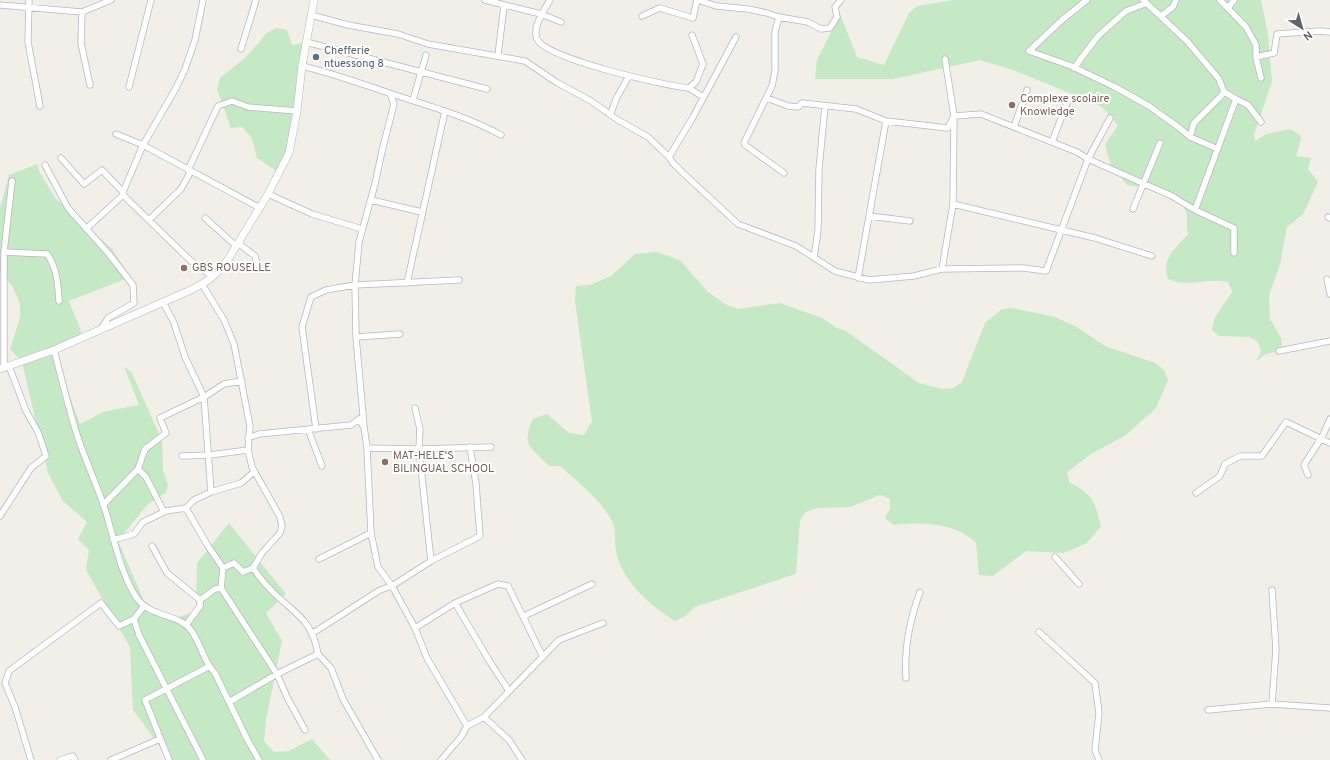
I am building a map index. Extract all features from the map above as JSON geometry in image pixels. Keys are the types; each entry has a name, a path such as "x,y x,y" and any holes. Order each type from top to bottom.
{"street":[{"path":"29,0 28,42 40,106"},
{"path":"0,5 82,12 91,4 111,0"},
{"path":"129,87 151,0"},
{"path":"86,230 123,194 143,145 176,88 185,69 195,40 204,0"},
{"path":"241,50 256,0"},
{"path":"4,368 54,350 202,284 213,277 224,266 260,208 289,153 297,112 302,66 314,0"},
{"path":"485,0 504,6 541,14 561,22"},
{"path":"550,0 541,14 536,35 538,40 548,50 575,60 629,76 689,88 703,97"},
{"path":"642,16 660,8 693,18 698,0 716,6 767,13 779,17 808,22 821,29 830,28 837,18 835,7 841,0"},
{"path":"1086,0 1062,19 1029,51 1074,68 1149,106 1190,137 1218,149"},
{"path":"1161,16 1173,6 1176,0"},
{"path":"1220,0 1246,27 1256,45 1256,57 1261,78"},
{"path":"1228,8 1234,0"},
{"path":"1074,68 1098,36 1126,11 1145,2 1161,16 1200,56 1219,79 1224,92 1248,105 1261,122"},
{"path":"498,55 504,6"},
{"path":"82,12 81,43 90,85"},
{"path":"311,15 348,25 398,34 428,44 498,55 525,61 556,82 611,113 618,120 648,137 678,168 738,224 790,243 835,271 869,280 914,276 942,269 1023,268 1046,271 1088,159 1110,118"},
{"path":"779,17 775,32 775,71 772,86 744,142 755,153 784,173"},
{"path":"1256,57 1274,53 1276,34 1320,30 1330,32"},
{"path":"689,88 696,82 703,64 692,35"},
{"path":"669,157 736,36"},
{"path":"306,42 487,90"},
{"path":"413,100 426,55"},
{"path":"942,269 953,204 954,116 945,59"},
{"path":"302,66 445,111 478,123 501,135"},
{"path":"611,113 617,97 629,76"},
{"path":"1014,127 1027,90"},
{"path":"1190,137 1194,123 1224,92"},
{"path":"390,93 394,104 371,200 359,242 355,285 356,337 367,448 371,533 378,566 392,586 415,628 428,658 467,726"},
{"path":"767,98 788,106 798,107 802,103 856,109 886,121 948,128 954,116"},
{"path":"1195,210 1236,99"},
{"path":"149,220 180,189 190,171 218,106 232,101 248,107 297,112"},
{"path":"1052,142 1067,103"},
{"path":"814,258 818,230 819,169 826,106"},
{"path":"407,283 445,111"},
{"path":"954,116 981,114 1077,152 1088,159 1172,196 1195,210 1234,228 1234,253"},
{"path":"858,278 886,121"},
{"path":"116,134 143,145 260,208"},
{"path":"1133,209 1160,143"},
{"path":"61,158 84,184 102,170 123,194 191,261 213,277"},
{"path":"45,165 68,208 86,230 109,254 133,285 134,303 108,318 101,329"},
{"path":"0,516 31,468 46,456 38,432 4,368 4,252 12,181"},
{"path":"268,194 318,216 362,229"},
{"path":"371,200 422,212"},
{"path":"953,204 1062,230 1152,256"},
{"path":"869,216 910,221"},
{"path":"205,218 237,244 255,256 257,264"},
{"path":"4,252 47,254 53,261 55,268 59,301"},
{"path":"1327,279 1330,294"},
{"path":"316,429 302,327 311,297 326,290 355,285 460,280"},
{"path":"202,284 224,320 234,344 250,426 248,450 254,472 280,517 282,526 280,533 262,553 253,568 243,572 234,563 223,568"},
{"path":"162,302 174,324 185,357 204,397 210,455 211,492"},
{"path":"356,337 400,334"},
{"path":"1279,351 1330,341"},
{"path":"54,350 79,440 114,540 136,597 144,606 153,612 186,625 198,643 208,667 215,673 247,739 259,760"},
{"path":"103,505 138,469 145,449 166,433 160,418 204,397 224,384 242,381"},
{"path":"415,408 420,429 419,449 431,561"},
{"path":"248,438 259,434 351,425 359,419 364,426"},
{"path":"1308,475 1304,465 1322,437 1330,419"},
{"path":"1196,493 1220,476 1225,464 1240,456 1262,456 1286,422 1322,437 1330,442"},
{"path":"250,426 259,434"},
{"path":"308,429 322,466"},
{"path":"313,634 380,590 392,586 431,561 480,536 476,484 470,447"},
{"path":"367,448 419,449 491,447"},
{"path":"182,456 210,455 248,450"},
{"path":"138,469 146,478 164,512"},
{"path":"114,540 134,534 144,522 164,512 186,508 194,500 211,492 241,483 254,472"},
{"path":"186,508 223,568 221,588 277,674 287,697 305,730"},
{"path":"319,559 371,533"},
{"path":"152,546 167,573 200,600"},
{"path":"1055,557 1079,584"},
{"path":"253,568 268,588 298,613 313,634 318,654 331,668 343,699 378,760"},
{"path":"415,628 455,603 498,584 508,586 543,657"},
{"path":"524,616 592,584"},
{"path":"200,600 215,589 221,588"},
{"path":"1272,590 1276,649 1272,704"},
{"path":"906,678 905,658 911,616 920,592"},
{"path":"186,625 200,606 200,600"},
{"path":"31,760 15,706 6,683 9,671 101,603 119,626 134,619 144,606"},
{"path":"455,603 509,691"},
{"path":"134,619 139,635 203,760"},
{"path":"441,760 461,737 467,726 484,717 559,640 603,623"},
{"path":"1039,632 1095,683 1099,713 1095,750 1099,760"},
{"path":"229,702 277,674 318,654"},
{"path":"169,760 145,700 208,667"},
{"path":"1208,710 1272,704 1330,708"},
{"path":"484,717 509,740 522,760"},
{"path":"111,760 160,739"},
{"path":"60,760 73,756 75,760"}],"green space":[{"path":"954,0 1261,0 1268,34 1272,81 1254,135 1255,141 1266,134 1290,129 1300,135 1301,139 1296,156 1311,158 1308,169 1318,182 1303,214 1287,227 1280,264 1269,296 1270,319 1281,338 1282,350 1266,354 1256,361 1261,352 1258,342 1250,337 1219,336 1212,330 1214,319 1232,292 1228,282 1213,281 1183,283 1168,279 1166,265 1170,254 1188,234 1186,212 1182,204 1169,194 1153,189 1127,185 1111,165 1105,145 1118,125 1101,106 1016,71 980,60 893,79 815,79 817,60 840,14 857,57 884,65 909,13 917,6"},
{"path":"276,28 287,30 292,45 306,42 289,153 279,173 257,158 252,138 242,127 231,128 217,89 220,78 245,58 267,33"},
{"path":"37,164 39,171 55,198 112,249 124,267 125,279 69,301 83,336 54,350 80,424 103,412 139,405 124,366 132,373 162,441 163,470 168,485 166,492 147,505 118,541 145,603 177,618 196,611 197,563 229,523 286,594 266,613 282,641 266,720 264,741 274,752 289,751 312,739 330,760 170,760 133,710 130,647 86,570 89,550 78,539 87,522 63,501 48,473 22,362 10,349 20,318 20,304 13,287 0,272 0,208 9,175"},
{"path":"656,252 680,260 708,292 727,305 738,309 780,303 822,318 837,328 846,331 919,383 942,389 953,388 962,382 985,323 1002,309 1012,308 1055,317 1075,326 1105,346 1155,363 1164,370 1168,380 1156,408 1126,435 1091,454 1067,472 1069,482 1084,491 1092,499 1097,510 1101,527 1087,543 1064,553 1026,551 993,576 979,575 976,543 968,536 948,527 937,525 893,525 885,518 890,509 890,499 880,495 850,507 817,508 806,512 800,520 796,574 695,607 684,617 675,621 656,608 638,592 624,573 616,551 614,525 601,505 560,466 549,466 533,450 528,442 529,429 533,419 547,414 569,433 584,435 592,422 575,301 576,286 590,285 611,276 635,254"}],"place":[{"name":"Chefferie ntuessong 8","path":"316,57"},
{"name":"Complexe scolaire Knowledge","path":"1012,105"},
{"name":"GBS ROUSELLE","path":"184,268"},
{"name":"MAT-HELE'S BILINGUAL SCHOOL","path":"385,462"}]}
